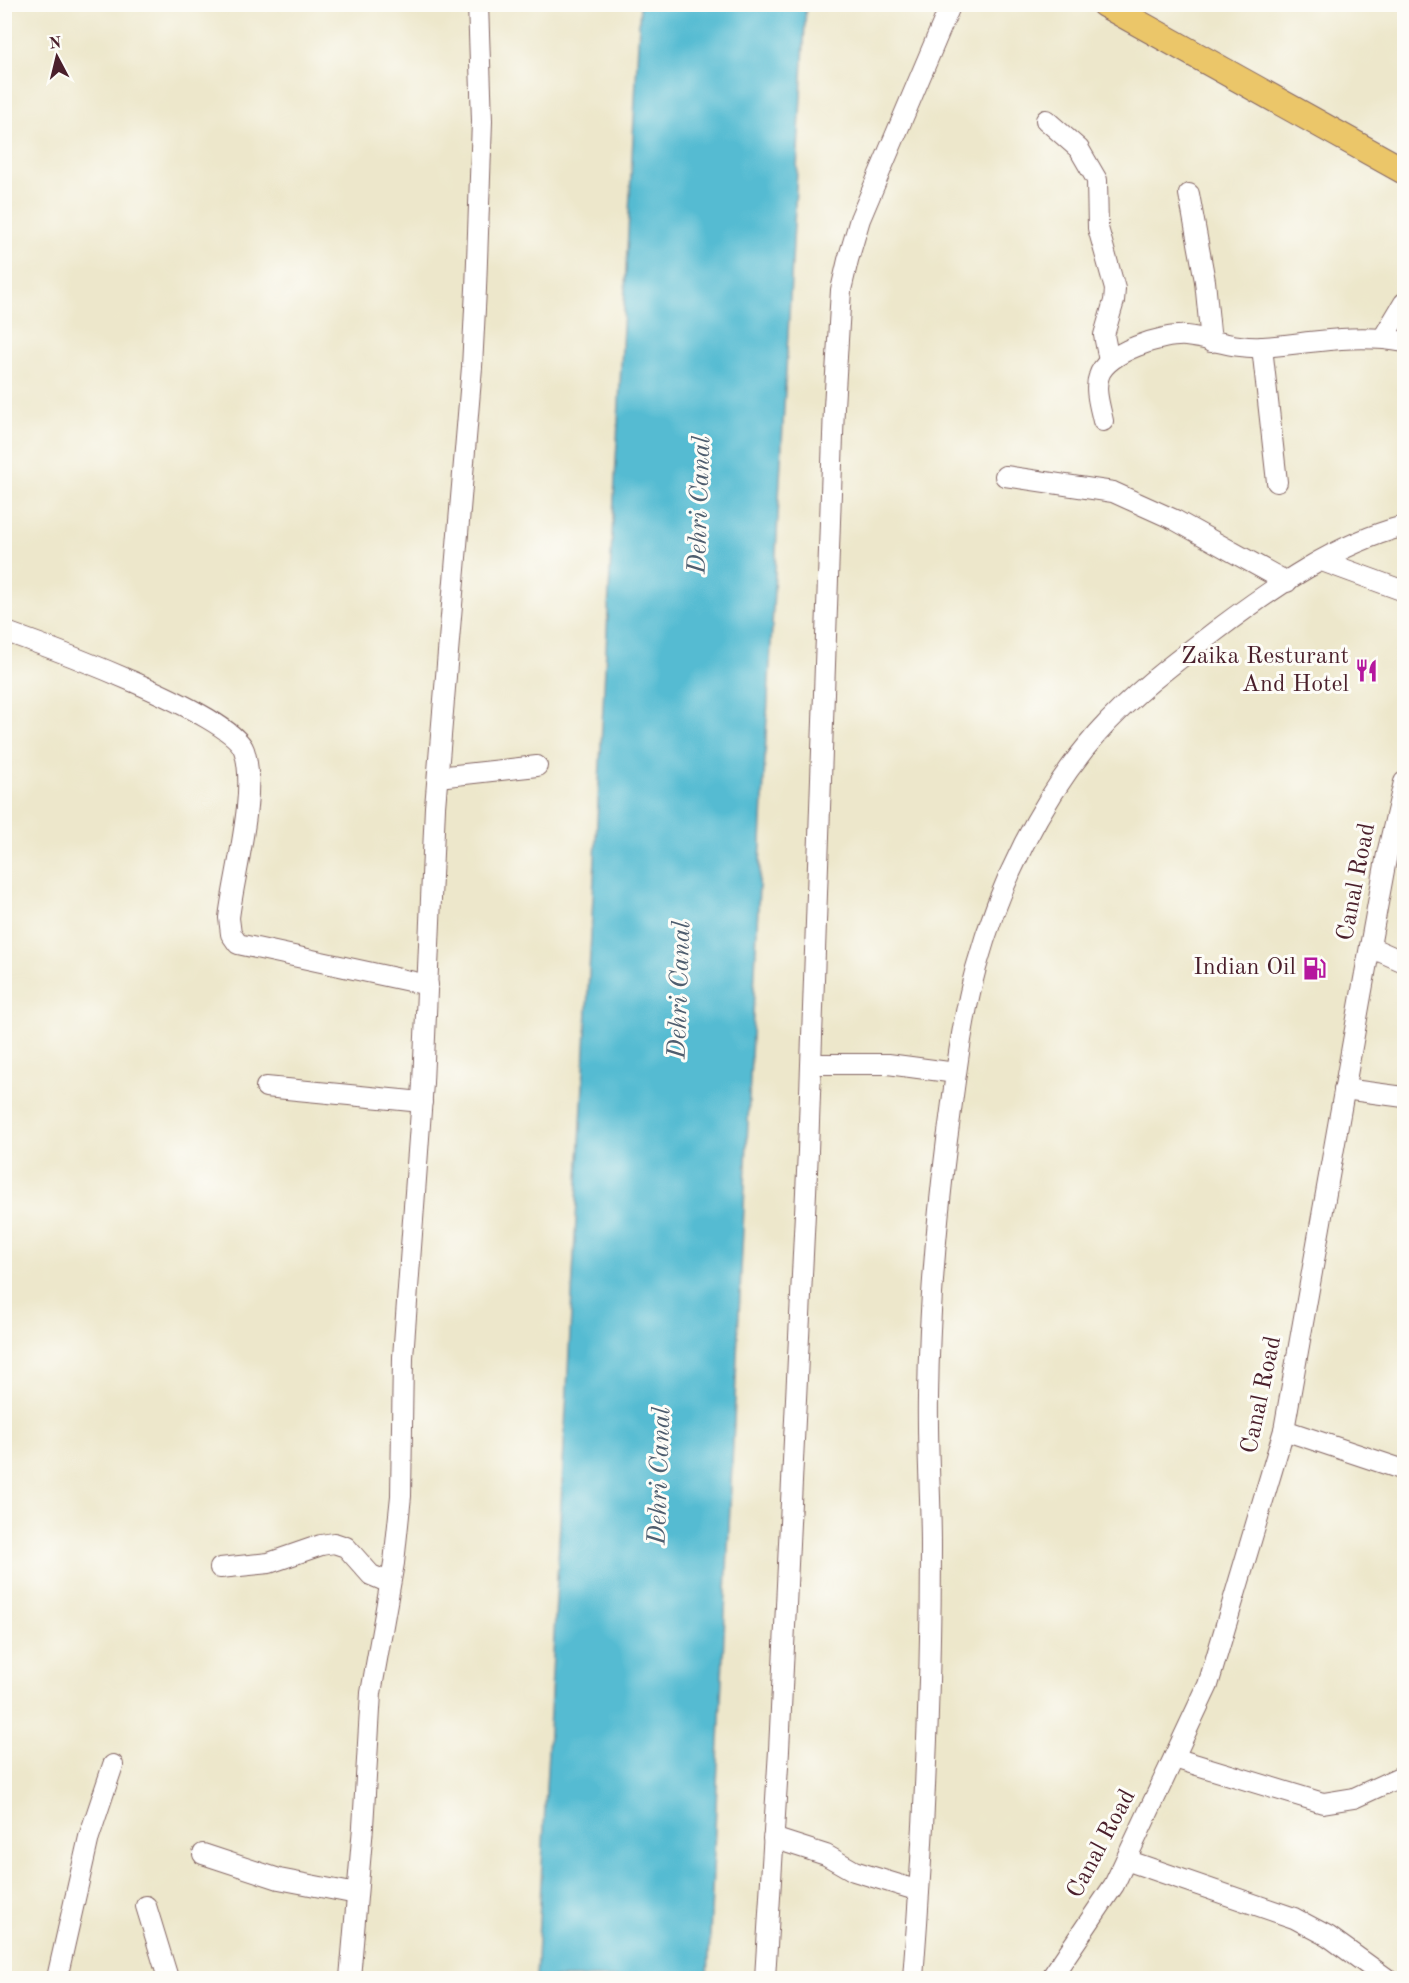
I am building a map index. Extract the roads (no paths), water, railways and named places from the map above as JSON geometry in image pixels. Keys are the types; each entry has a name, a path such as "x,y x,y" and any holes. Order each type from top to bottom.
{"main road":[{"path":"1104,4 1404,171"}],"street":[{"path":"350,1978 371,1693 390,1583 401,1496 403,1357 422,1102 438,777 472,367 482,159 482,78 478,4"},
{"path":"765,1978 812,1064 834,408 841,290 860,219 951,4"},
{"path":"1046,120 1079,149 1097,180 1098,228 1115,289 1114,301 1104,335 1109,360"},
{"path":"1188,194 1205,281 1211,342"},
{"path":"1383,338 1404,303"},
{"path":"1103,421 1097,379 1100,370 1109,360 1167,337 1186,336 1229,346 1262,347 1326,340 1383,338 1404,342"},
{"path":"1262,347 1277,482"},
{"path":"1005,476 1113,492 1175,520 1287,582"},
{"path":"913,1978 931,1621 932,1500 928,1400 934,1254 956,1073 976,966 1006,883 1058,787 1097,734 1143,688 1238,614 1348,546 1404,526"},
{"path":"1322,561 1404,591"},
{"path":"4,631 90,663 162,696 213,722 233,735 244,748 248,786 229,918 231,934 238,944 428,986"},
{"path":"438,777 537,766"},
{"name":"Canal Road","path":"1051,1978 1114,1885 1208,1685 1284,1430 1370,947 1398,836 1404,782"},
{"path":"1370,947 1404,962"},
{"path":"812,1064 888,1064 956,1073"},
{"path":"266,1087 422,1102"},
{"path":"1344,1089 1404,1097"},
{"path":"1284,1430 1404,1470"},
{"path":"220,1568 269,1563 321,1545 334,1543 346,1547 372,1575 390,1583"},
{"path":"1174,1758 1323,1803 1354,1798 1404,1774"},
{"path":"57,1978 89,1837 113,1765"},
{"path":"773,1838 826,1855 854,1871 919,1891"},
{"path":"203,1854 279,1879 357,1894"},
{"path":"1126,1860 1294,1918 1328,1936 1386,1978"},
{"path":"146,1906 168,1978"}],"water":[{"name":"Dehri Canal","path":"640,5 806,5 766,736 708,1978 536,1978"}],"place":[{"name":"Zaika Resturant And Hotel","path":"1367,671"},
{"name":"Indian Oil","path":"1314,968"}]}
